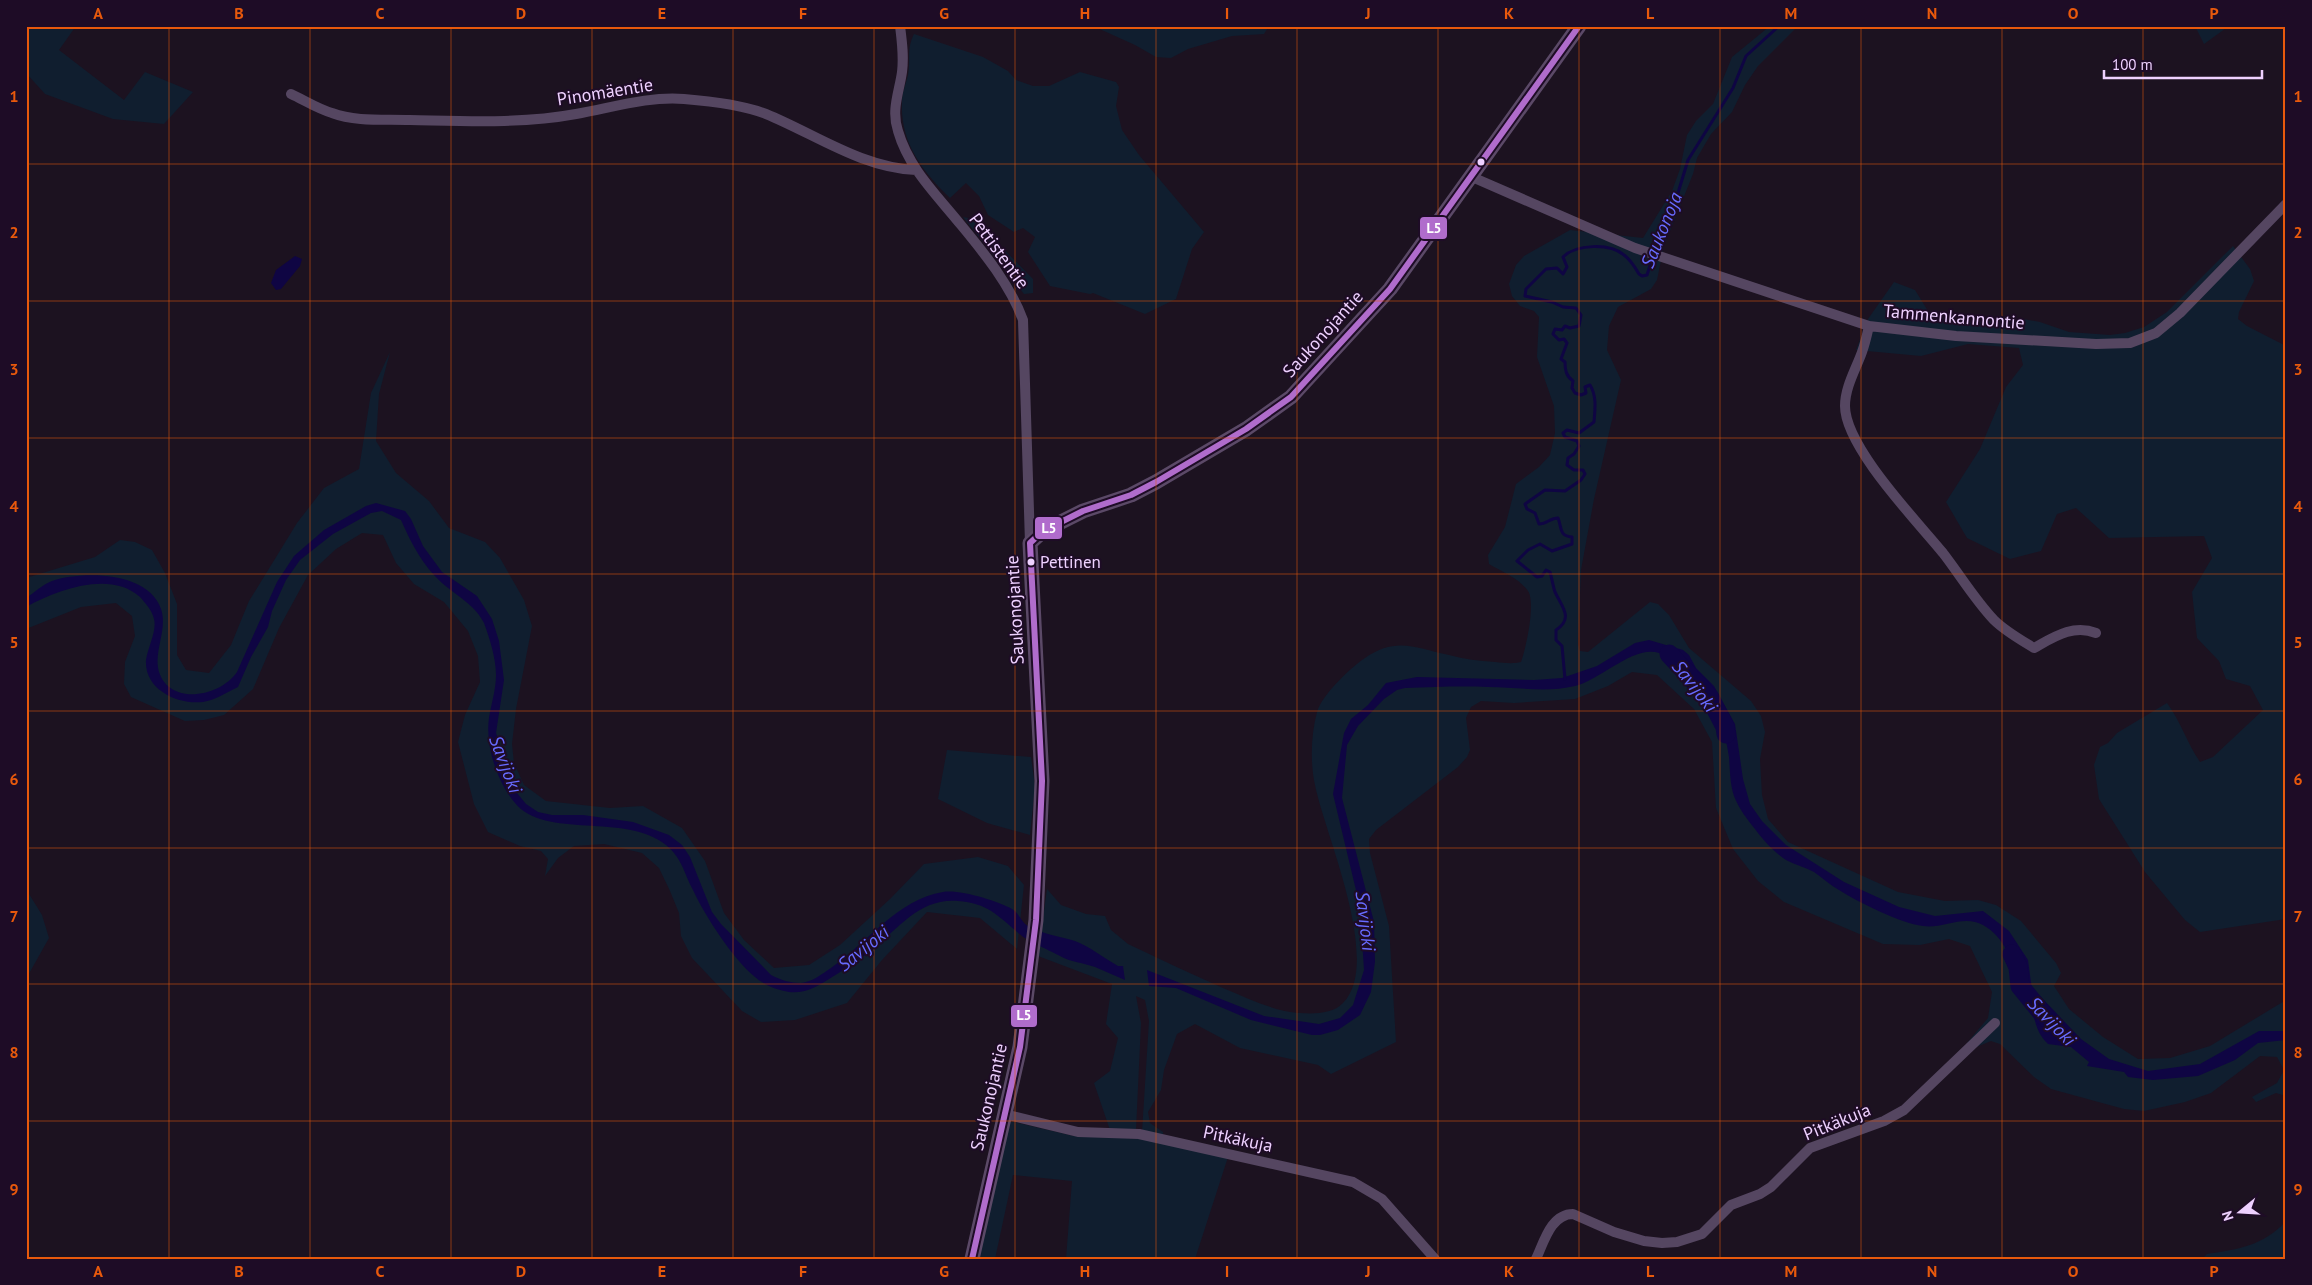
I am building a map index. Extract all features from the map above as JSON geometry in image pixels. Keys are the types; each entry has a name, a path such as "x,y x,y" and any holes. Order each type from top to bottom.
{"street":[{"name":"Pettistentie","path":"900,26 904,52 894,117 898,134 916,170 929,190 961,224 998,273 1017,304 1023,320 1030,543"},
{"name":"Saukonojantie","path":"972,1259 1020,1047 1036,920 1042,781 1030,543 1043,531 1083,511 1131,495 1156,482 1246,429 1291,397 1390,289 1579,26"},
{"name":"Pinomäentie","path":"291,94 332,114 367,119 476,121 575,115 658,99 682,98 713,102 764,113 814,138 876,164 897,170 916,170"},
{"name":"Tammenkannontie","path":"1472,177 1646,252 1870,326 1908,332 2096,344 2130,343 2156,333 2180,313 2286,204"},
{"path":"1870,326 1863,351 1848,389 1844,407 1855,437 1874,469 1983,607 1995,621 2011,633 2034,648 2066,632 2084,628 2096,633"},
{"name":"Pitkäkuja","path":"1536,1259 1553,1223 1567,1214 1573,1214 1614,1232 1644,1241 1677,1242 1702,1234 1731,1205 1760,1194 1772,1186 1810,1148 1884,1121 1904,1110 1995,1023"},
{"name":"Pitkäkuja","path":"1004,1114 1078,1132 1138,1134 1353,1182 1382,1199 1435,1259"}],"shaded area":[{"path":"26,26 76,26 59,50 124,100 145,72 193,92 164,124 113,119 45,94 26,73"},
{"path":"1093,26 1269,26 1264,34 1232,36 1188,49 1171,58 1156,57"},
{"path":"1770,26 1798,26 1758,66 1745,85 1732,112 1711,134 1697,158 1693,174 1664,246 1657,280 1651,289 1618,307 1609,326 1607,350 1621,380 1594,499 1581,570 1578,644 1580,651 1588,652 1650,602 1658,604 1669,615 1689,648 1751,701 1761,716 1765,732 1760,759 1762,795 1768,819 1788,842 1898,892 1945,901 1978,900 1996,905 2021,921 2056,963 2061,973 2054,986 2069,1009 2103,1037 2138,1059 2170,1058 2210,1046 2286,1000 2286,1096 2276,1093 2256,1102 2252,1097 2277,1083 2284,1070 2277,1057 2260,1056 2211,1093 2185,1102 2144,1111 2124,1109 2051,1089 2034,1077 2000,1044 1991,1041 1974,1048 1967,1043 1988,1018 1992,992 1970,946 1949,939 1920,945 1883,944 1784,902 1758,881 1733,849 1716,808 1712,742 1694,709 1657,675 1632,672 1608,686 1575,699 1514,703 1481,701 1471,707 1466,718 1470,750 1467,757 1458,767 1376,830 1369,839 1370,853 1389,926 1396,1042 1331,1074 1318,1065 1240,1048 1195,1024 1177,1034 1164,1070 1161,1090 1148,1112 1150,1123 1163,1132 1163,1136 1142,1132 1149,1021 1145,1000 1136,996 1141,1023 1136,1130 1110,1130 1094,1083 1110,1071 1118,1038 1106,1024 1112,984 1038,956 1047,889 1061,905 1086,914 1105,916 1111,930 1128,944 1260,1004 1289,1012 1311,1013 1329,1011 1343,1003 1354,984 1357,959 1348,897 1313,776 1312,739 1320,705 1330,690 1352,668 1376,651 1387,647 1416,647 1472,660 1505,663 1521,662 1531,615 1530,597 1528,591 1520,582 1489,564 1488,555 1505,527 1516,484 1539,467 1550,455 1555,433 1554,406 1537,357 1539,317 1534,311 1520,306 1512,296 1509,284 1516,265 1524,256 1570,230 1643,238 1672,191 1680,169 1687,135 1696,121 1713,104 1732,57"},
{"path":"2195,26 2229,26 2204,44"},
{"path":"914,34 983,57 1008,71 1016,80 1033,86 1049,86 1080,72 1116,82 1119,87 1116,106 1122,130 1139,155 1204,232 1192,249 1176,299 1145,314 1093,293 1050,286 1028,252 1035,237 1023,228 1014,232 988,215 979,196 966,183 950,198 940,188 915,155 909,143 902,117 903,95 909,69 909,50"},
{"path":"963,217 974,219 1033,279 1033,293 1024,294"},
{"path":"2233,246 2250,269 2254,281 2239,312 2238,319 2247,326 2286,346 2286,919 2200,932 2185,920 2145,872 2099,799 2094,765 2100,747 2108,743 2117,733 2167,703 2200,762 2213,757 2263,710 2250,686 2226,679 2219,661 2197,638 2192,592 2212,558 2204,536 2109,538 2076,508 2057,514 2041,551 2010,559 1967,538 1946,502 1980,449 2006,387 2023,365 2019,348 1968,344 1921,356 1856,350 1868,319 1894,282 1915,290 1928,311 1945,318 1969,322 2023,319 2040,322 2069,332 2110,335 2144,327 2167,312"},
{"path":"390,352 379,394 376,441 396,473 429,501 449,528 485,542 500,558 524,600 532,626 516,709 512,744 514,763 524,785 546,801 610,808 643,806 682,828 705,861 724,913 744,940 774,968 809,965 840,945 890,899 924,864 978,857 1008,866 1024,885 1017,949 980,918 927,912 882,960 847,1003 795,1020 761,1022 742,1011 692,958 681,936 679,913 670,891 659,868 642,853 604,844 574,846 558,858 545,876 548,859 541,851 520,846 488,832 474,804 458,742 465,715 480,682 478,656 468,631 444,602 414,584 396,563 383,535 362,533 336,549 308,575 279,628 253,689 224,715 204,720 185,721 131,697 124,684 125,662 135,636 132,616 116,603 81,607 26,629 26,578 95,557 120,540 135,542 152,550 165,573 177,604 177,655 186,670 209,673 231,645 249,601 297,523 324,488 359,469 371,393"},
{"path":"947,750 1031,757 1035,786 1030,835 987,823 938,799"},
{"path":"26,889 42,915 49,938 26,979"},
{"path":"1010,1121 1074,1136 1148,1139 1228,1157 1195,1259 1066,1259 1072,1181 1013,1175 995,1259 977,1259"},
{"path":"2286,1221 2286,1259 2202,1259 2207,1254 2240,1248 2259,1241"}],"water":[{"path":"295,256 302,259 300,266 281,289 276,290 271,283 276,270"},
{"path":"376,503 405,511 411,519 423,546 442,572 477,596 492,619 499,641 504,680 496,733 517,793 526,804 538,812 552,815 583,815 633,822 669,835 682,845 690,857 712,912 721,924 771,975 797,983 813,979 831,968 884,923 912,903 927,896 943,892 959,892 978,896 1006,906 1033,929 1086,946 1118,966 1123,966 1125,980 1095,967 1064,958 1025,938 986,908 969,902 945,901 932,904 911,916 862,957 810,989 800,992 789,992 762,982 747,969 720,936 698,900 679,860 666,845 649,835 629,830 545,821 528,814 515,803 498,774 489,740 489,718 496,669 484,623 471,606 442,583 423,562 401,520 382,511 371,513 333,534 300,560 286,580 272,611 268,627 251,657 238,687 207,701 193,702 173,698 156,687 150,679 146,660 155,624 154,619 140,597 128,589 114,585 99,584 83,586 53,594 26,607 26,598 42,586 65,578 96,575 129,581 143,587 154,596 163,617 158,664 159,672 165,683 173,690 184,694 208,692 229,681 237,672 277,582 294,556 324,530 366,506"},
{"path":"1649,640 1683,650 1689,655 1696,668 1714,686 1735,724 1743,779 1750,804 1762,821 1786,845 1844,882 1899,907 1935,916 1983,911 2009,931 2028,960 2032,990 2081,1039 2109,1059 2148,1071 2200,1064 2259,1031 2286,1031 2286,1040 2258,1043 2235,1060 2198,1076 2153,1080 2128,1077 2124,1072 2087,1066 2089,1062 2071,1047 2048,1044 2040,1035 2029,998 2006,950 1991,930 1976,922 1961,921 1938,926 1923,926 1892,917 1848,895 1814,872 1786,860 1769,846 1746,818 1734,796 1727,744 1719,719 1707,697 1690,678 1662,654 1649,652 1628,658 1585,683 1564,688 1457,687 1405,688 1397,690 1384,699 1358,726 1347,745 1342,798 1374,922 1375,962 1371,992 1360,1015 1338,1030 1320,1035 1312,1035 1251,1020 1176,988 1149,986 1147,970 1264,1016 1319,1024 1340,1018 1353,1005 1364,970 1360,907 1333,794 1344,733 1351,719 1368,705 1386,683 1417,677 1534,680 1562,678 1597,666 1635,643"}],"waterway":[{"name":"Saukonoja","path":"1565,679 1562,646 1556,640 1556,630 1564,621 1565,612 1555,592 1550,572 1546,570 1542,576 1537,577 1517,561 1528,550 1540,544 1552,551 1572,544 1572,537 1563,533 1558,518 1539,524 1535,513 1527,509 1525,504 1545,490 1565,491 1581,480 1585,474 1583,470 1574,470 1567,465 1568,458 1574,454 1579,446 1577,441 1565,437 1563,433 1567,430 1579,433 1594,422 1595,398 1590,385 1585,387 1586,393 1581,395 1575,393 1572,388 1573,381 1566,373 1565,362 1561,359 1567,343 1564,339 1559,340 1553,334 1555,329 1562,330 1565,326 1570,328 1579,326 1581,315 1576,308 1563,307 1552,302 1525,296 1526,289 1546,269 1557,268 1563,274 1567,267 1563,257 1584,247 1602,247 1618,251 1629,259 1639,274 1642,276 1647,275 1662,228 1674,206 1688,160 1733,88 1746,56 1779,26"},
{"name":"Savijoki","path":"1669,654 1710,698 1725,727 1726,734"},
{"name":"Savijoki","path":"2012,954 2018,967 2020,986 2046,1018"}],"transit line":[{"name":"L5","path":"972,1259 1020,1047 1036,920 1042,781 1030,543 1043,531 1083,511 1131,495 1156,482 1246,429 1291,397 1390,289 1579,26"}],"place":[{"name":"Pettinen","path":"1031,562"}]}
